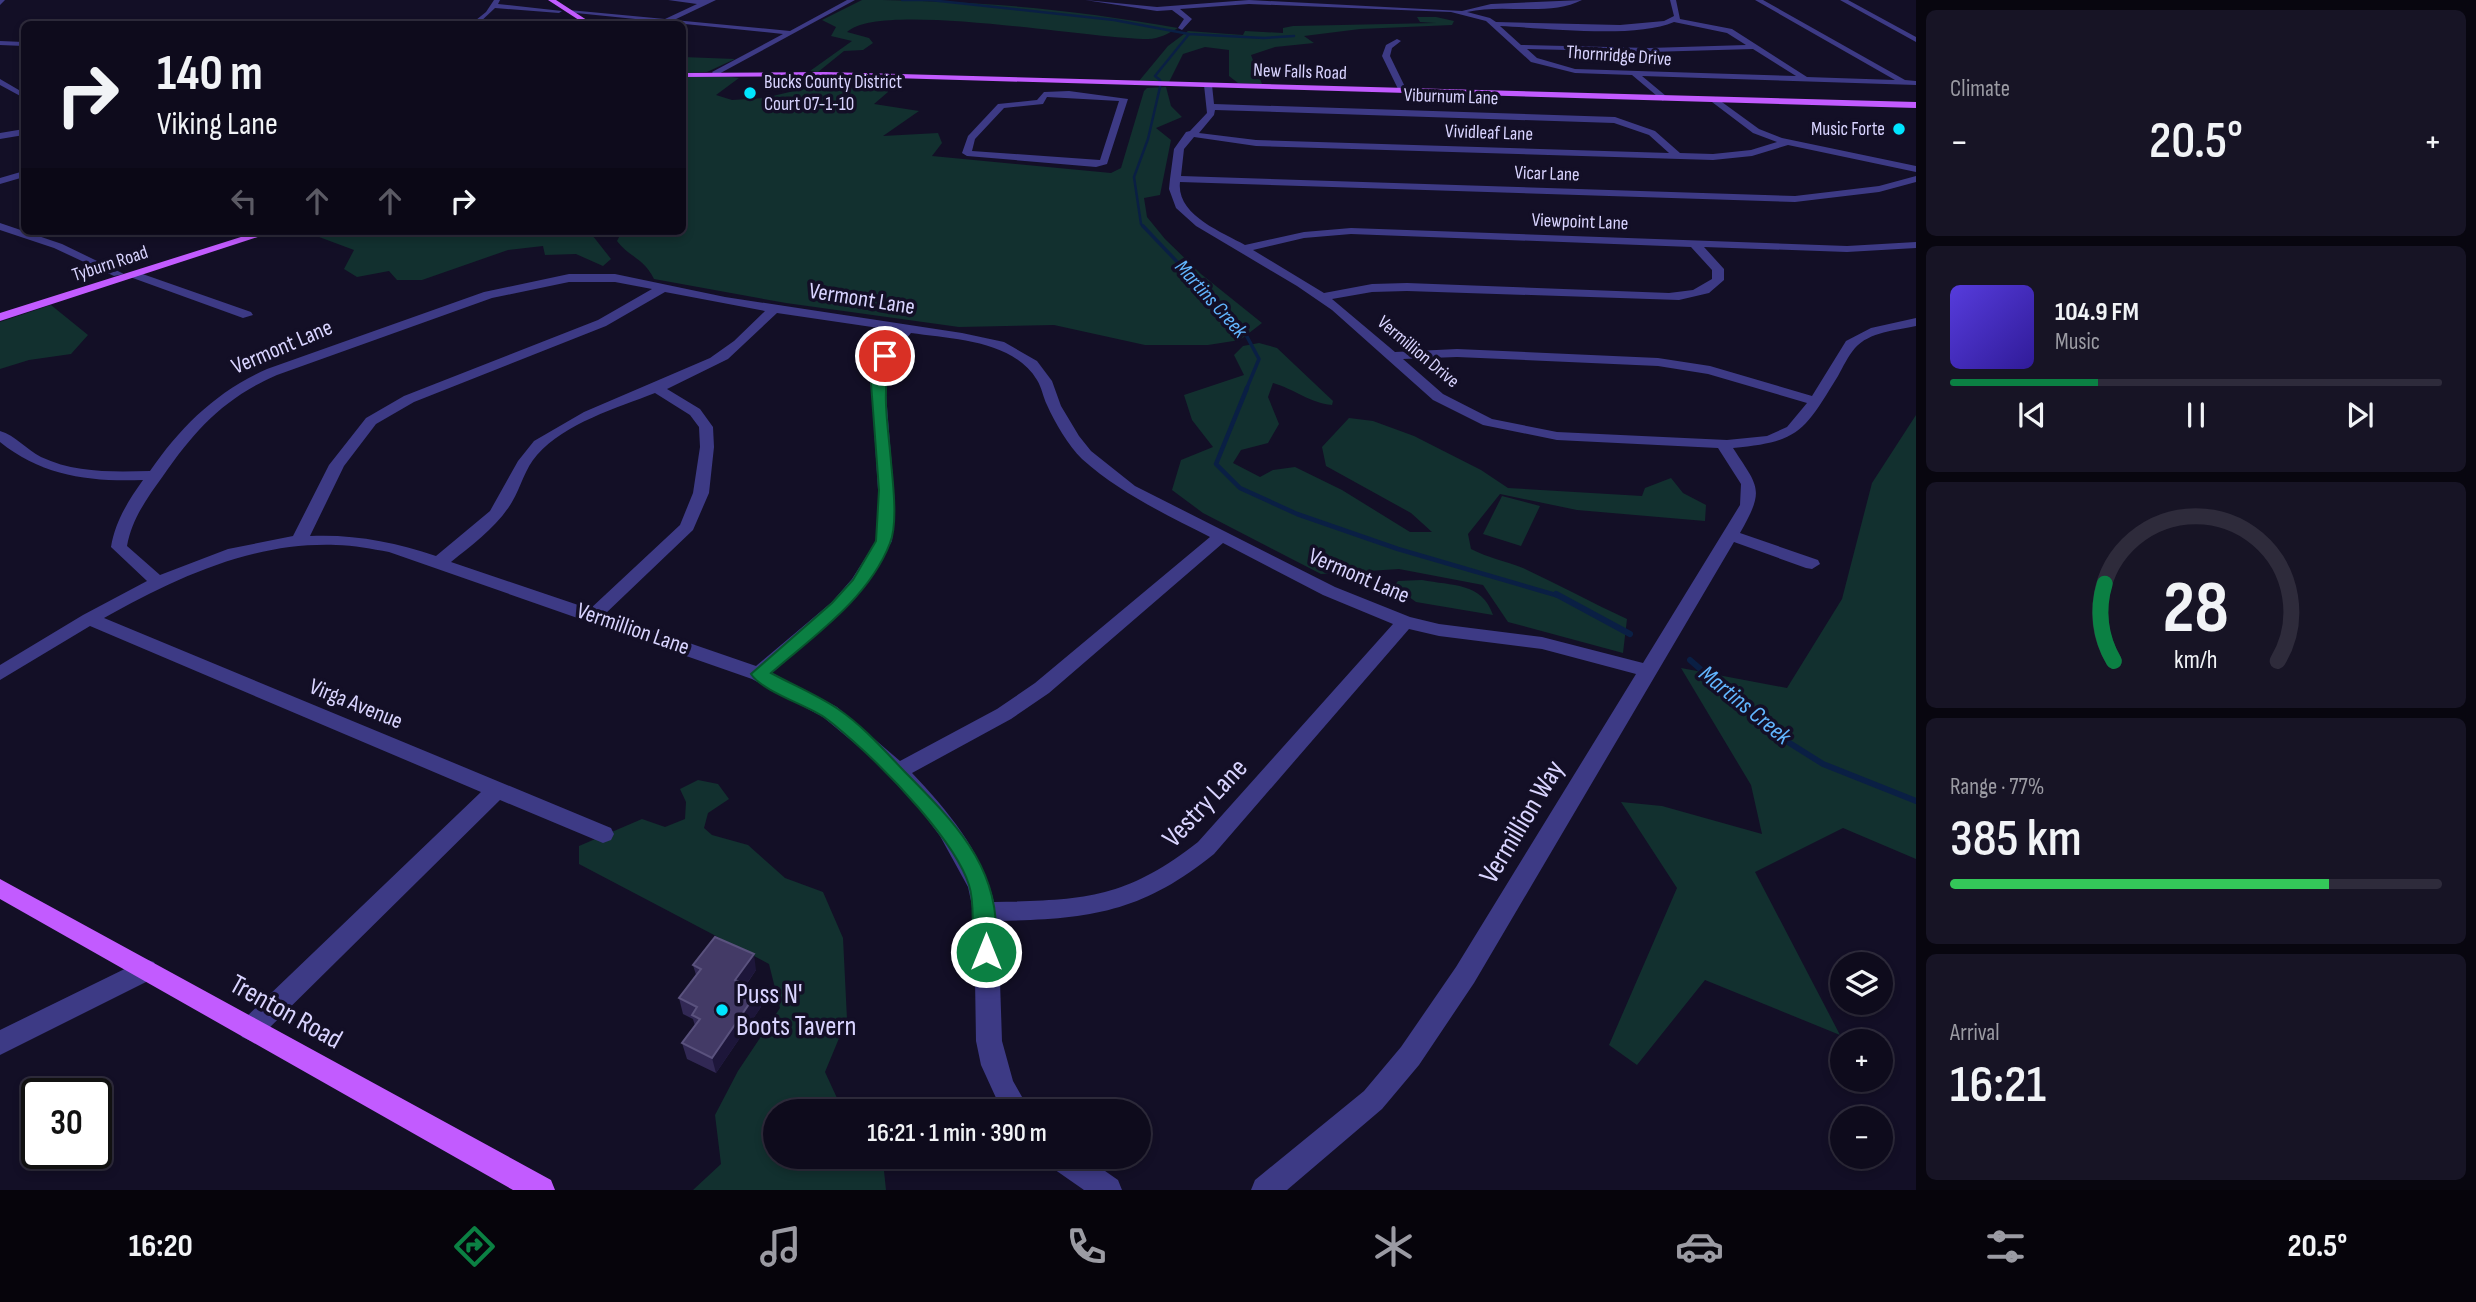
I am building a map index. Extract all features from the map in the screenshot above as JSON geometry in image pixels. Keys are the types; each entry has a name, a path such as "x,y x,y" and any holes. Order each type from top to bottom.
{"main road":[{"path":"541,0 573,21"},
{"path":"551,0 583,21"},
{"path":"589,21 604,15"},
{"name":"New Falls Road","path":"686,75 1074,81 1916,105"},
{"name":"Tyburn Road","path":"0,311 240,235"},
{"name":"Tyburn Road","path":"0,317 259,235"},
{"name":"Trenton Road","path":"0,888 541,1190"}],"street":[{"path":"671,0 709,2"},
{"path":"715,74 852,0"},
{"name":"Thornridge Drive","path":"1088,0 1174,8 1249,2 1423,7 1463,12 1497,24 1534,60 1556,68 1636,75 1916,83"},
{"path":"1463,12 1479,5 1546,6 1579,0"},
{"path":"1673,0 1679,15 1676,20"},
{"path":"1758,0 1905,82"},
{"path":"1843,0 1916,40"},
{"path":"569,12 667,21 709,2"},
{"path":"477,21 496,3 559,11"},
{"path":"1174,8 1188,19 1182,28"},
{"path":"1497,24 1615,27 1676,20 1726,30 1807,80"},
{"path":"686,23 790,33"},
{"path":"1397,41 1389,47 1386,56 1403,91"},
{"path":"0,43 21,44"},
{"path":"1519,47 1649,50 1756,47"},
{"path":"1636,75 1663,98"},
{"path":"0,81 21,94"},
{"path":"1069,94 1074,81"},
{"path":"1208,85 1212,107"},
{"path":"1069,94 1124,99 1104,162 1082,163 967,153 971,138 1001,106 1040,102 1044,95 1069,94"},
{"path":"1715,100 1756,131 1787,142 1916,169"},
{"name":"Vermillion Drive","path":"1212,107 1208,118 1189,134 1179,149 1174,189 1180,206 1200,223 1321,297 1438,397 1474,416 1507,427 1557,436 1723,444 1749,443 1782,436 1806,416 1840,358 1859,337 1916,322"},
{"name":"Viburnum Lane","path":"1212,107 1615,120 1652,132 1678,156"},
{"path":"0,136 21,132"},
{"name":"Vividleaf Lane","path":"1189,134 1256,143 1678,156 1740,156 1787,142"},
{"path":"0,181 21,175"},
{"name":"Vicar Lane","path":"1175,179 1772,199 1844,194 1896,186 1916,179"},
{"path":"0,226 21,233"},
{"name":"Viewpoint Lane","path":"1244,248 1304,235 1352,231 1874,249 1916,245"},
{"path":"26,235 58,246 118,274"},
{"path":"1321,297 1386,287 1652,297 1685,295 1707,289 1718,280 1718,269 1695,244"},
{"path":"134,275 247,315"},
{"name":"Vermont Lane","path":"157,581 119,547 118,538 135,502 220,400 253,380 283,368 488,295 535,282 604,277 774,308 981,341 1022,356 1040,373 1060,418 1086,454 1129,489 1220,537 1329,591 1405,622 1462,634 1542,643 1649,671"},
{"path":"300,539 337,465 371,421 409,399 602,323 663,288"},
{"path":"438,562 492,518 506,499 518,470 536,447 561,430 728,353 774,308"},
{"path":"759,674 838,606 859,582 884,541 887,495 878,383 885,356 908,328"},
{"path":"1393,356 1457,353 1667,363 1710,370 1815,401"},
{"path":"593,616 687,527 701,492 707,447 705,427 695,412 656,388"},
{"path":"0,435 33,459 57,470 93,476 156,475"},
{"name":"Vermillion Way","path":"1265,1190 1356,1116 1410,1056 1465,975 1748,505 1750,493 1742,471 1723,444"},
{"path":"1731,535 1812,564"},
{"path":"896,772 1004,713 1042,688 1220,537"},
{"name":"Vermillion Lane","path":"0,674 157,581 237,550 300,539 362,540 438,562 759,674 830,712 896,772 949,829 968,856 980,886 986,912 986,1033 992,1064 1009,1099"},
{"name":"Virga Avenue","path":"89,619 603,834"},
{"name":"Vestry Lane","path":"986,912 1099,904 1124,899 1153,888 1177,874 1206,848 1405,622"},
{"path":"251,1029 495,791"},
{"path":"0,1043 145,970"},
{"path":"1078,1169 1108,1190"}],"green space":[{"path":"862,0 1021,7 1178,28 1160,37 1148,39 941,20 867,23 847,32 869,38 873,43 863,50 844,51 818,72 810,71 852,41 831,36 836,27 822,20"},
{"path":"1417,17 1454,21 1452,25 1360,29 1304,36 1314,43 1275,47 1251,55 1262,84 1238,83 1229,76 1229,50 1205,47 1183,54 1169,82 1139,81 1168,46 1188,31 1243,35 1245,31 1283,33 1283,28 1293,26 1436,23 1420,22"},
{"path":"686,57 735,59 707,72 686,73"},
{"path":"686,77 739,78 716,95 732,100 764,98 794,91 818,78 885,79 888,92 874,104 919,111 883,136 938,133 942,143 932,156 1111,173 1121,168 1144,91 1147,88 1166,87 1171,106 1182,117 1156,128 1171,140 1160,195 1144,198 1147,217 1201,274 1262,323 1240,340 1208,345 1145,345 1054,325 959,327 786,303 654,279 646,267 617,241 620,235 686,235"},
{"path":"314,235 592,235 611,259 603,266 576,254 545,255 543,246 508,250 422,280 397,280 389,271 357,277 344,269 354,250"},
{"path":"51,305 88,335 71,354 29,360 0,369 0,322"},
{"path":"1259,343 1277,348 1333,401 1332,405 1316,402 1273,383 1268,397 1279,424 1268,443 1241,450 1233,463 1260,477 1273,470 1295,467 1342,490 1410,532 1432,532 1411,513 1326,466 1322,447 1349,418 1373,421 1414,436 1481,470 1508,488 1642,496 1645,488 1671,478 1683,493 1706,505 1705,521 1577,510 1500,494 1468,534 1471,549 1523,568 1627,619 1623,653 1508,622 1483,585 1399,569 1321,574 1203,513 1172,490 1181,460 1213,447 1192,420 1184,395 1244,375 1234,355 1243,346"},
{"path":"1916,415 1916,859 1843,828 1755,872 1837,1029 1830,1031 1705,980 1637,1065 1609,1045 1677,888 1621,802 1662,806 1762,834 1751,785 1681,668 1787,688 1842,599 1872,483"},
{"path":"1502,496 1540,506 1521,546 1483,534"},
{"path":"1422,580 1474,591 1488,604 1493,615 1416,602 1394,586 1398,581"},
{"path":"698,780 718,784 729,799 708,813 704,828 712,835 748,845 785,878 823,892 843,938 847,1019 825,1072 837,1099 763,1099 763,1169 883,1169 886,1190 693,1190 721,1164 715,1115 738,1071 780,1008 769,964 579,864 579,846 642,819 665,827 685,819 686,802 680,789"}],"building":[{"name":"Puss N' Boots Tavern","path":"715,937 754,954 735,980 758,991 712,1058 682,1043 700,1019 692,1015 697,1007 679,998 701,969 693,965"}],"waterway":[{"name":"Martins Creek","path":"902,0 930,0 1114,20 1189,34"},
{"name":"Martins Creek","path":"1143,226 1134,177 1148,139 1160,87 1160,80 1155,76 1189,34"},
{"path":"1189,34 1264,38 1294,36"},
{"name":"Martins Creek","path":"1143,226 1245,333 1259,359 1246,390"},
{"name":"Martins Creek","path":"1247,388 1216,464 1240,488 1297,514 1398,549 1559,596"},
{"name":"Martins Creek","path":"1556,594 1630,634"},
{"name":"Martins Creek","path":"1690,660 1772,732 1823,764 1916,801"}],"place":[{"name":"Bucks County District Court 07-1-10","path":"750,93"},
{"name":"Music Forte","path":"1899,129"},
{"name":"Puss N' Boots Tavern","path":"722,1010"}],"route":[{"path":"885,356 878,383 887,505 884,541 874,562 838,606 759,674 805,696 862,738 949,829 968,856 980,886 986,912 986,952"}]}
